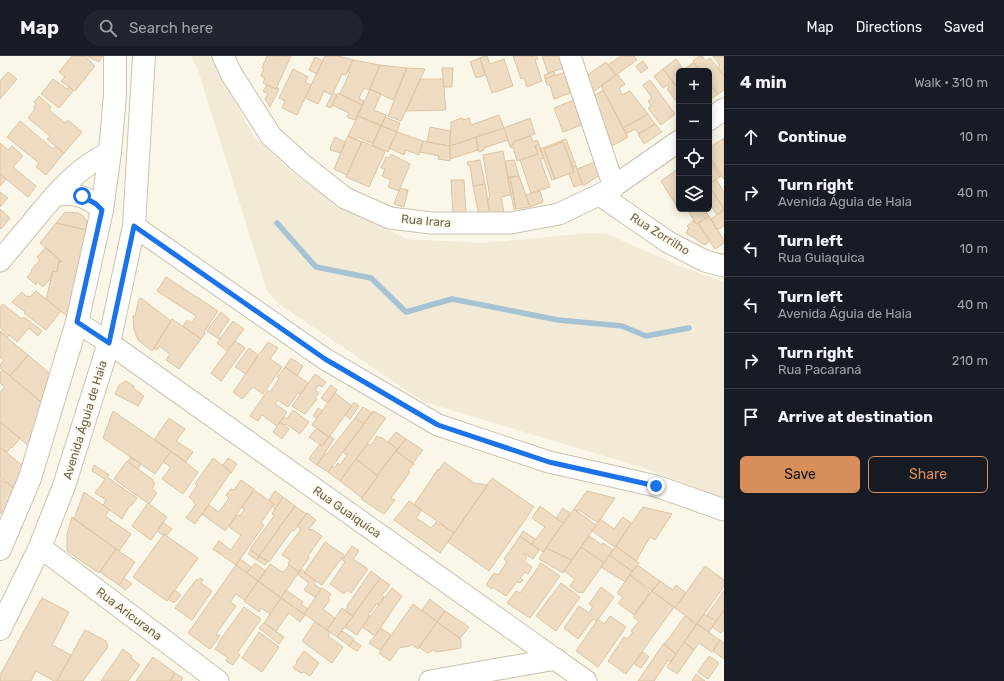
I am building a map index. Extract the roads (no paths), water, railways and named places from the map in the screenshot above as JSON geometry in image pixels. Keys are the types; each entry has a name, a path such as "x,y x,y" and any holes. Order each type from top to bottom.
{"main road":[{"path":"0,549 30,478 77,322 102,210 110,152 115,96 115,56"},
{"name":"Avenida Águia de Haia","path":"0,629 40,547 64,486 109,343 134,226 144,56"}],"street":[{"name":"Rua Irara","path":"223,56 232,75 271,136 302,164 344,198 390,218 431,223 511,223 559,214 607,191 676,143"},
{"path":"570,56 607,191"},
{"path":"712,118 724,109"},
{"path":"0,261 64,184 96,158 110,152"},
{"name":"Rua Zorrilho","path":"607,191 668,242 705,261 724,266"},
{"path":"54,196 64,194 82,196 96,204 102,210"},
{"path":"134,226 325,359 438,425 549,462 656,486 724,510"},
{"name":"Rua Guaiquica","path":"77,322 109,343 586,681"},
{"name":"Rua Aricurana","path":"40,547 218,681"},
{"path":"430,681 556,659"}],"waterway":[{"path":"277,223 316,267 371,278 406,312 452,299 558,320 622,326 646,336 689,328"}]}
